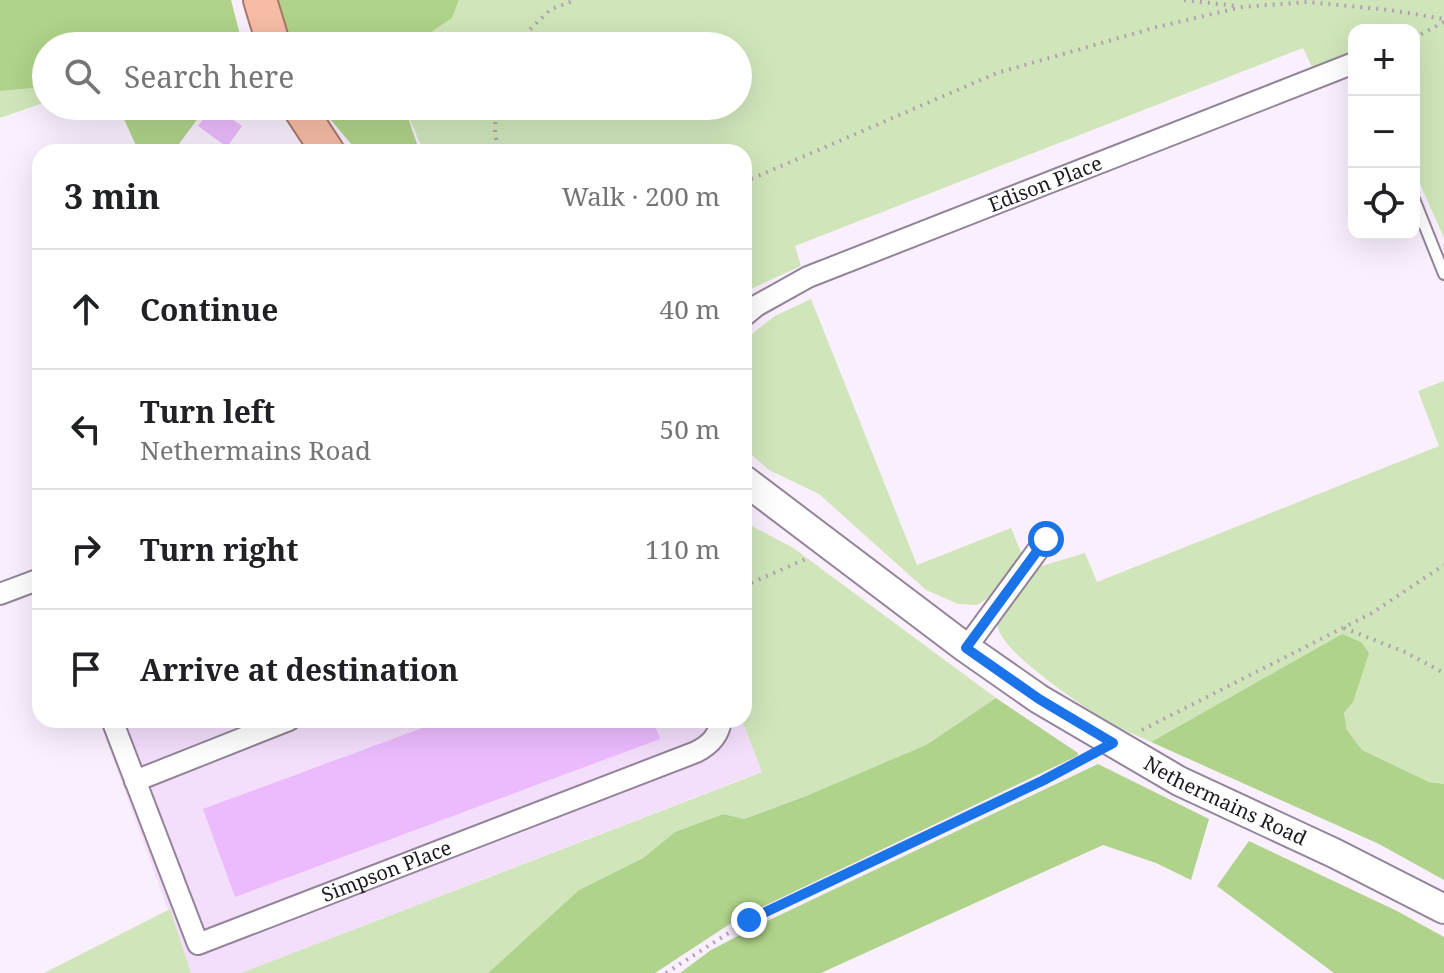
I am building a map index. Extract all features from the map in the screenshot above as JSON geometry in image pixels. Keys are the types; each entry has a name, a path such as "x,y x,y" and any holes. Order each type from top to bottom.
{"highway":[{"path":"260,0 270,32"},
{"path":"307,120 323,144"}],"main road":[{"name":"Nethermains Road","path":"752,486 966,648 1039,699 1179,781 1334,853 1444,909"}],"street":[{"name":"Edison Place","path":"752,309 808,277 1348,65"},
{"path":"966,648 1046,539"},
{"path":"0,594 32,582"},
{"name":"Simpson Place","path":"115,728 198,944 696,752 708,746 719,728"},
{"path":"135,781 269,728"}],"lane":[{"path":"1420,214 1444,274"}],"path":[{"path":"527,32 551,9 576,0"},
{"path":"1184,0 1242,7"},
{"path":"752,179 997,73 1157,27 1242,7 1307,2 1390,10 1444,21"},
{"path":"1420,35 1444,21"},
{"path":"495,120 497,144"},
{"path":"752,583 834,547"},
{"path":"666,973 749,920 1042,781 1372,613 1444,565"},
{"path":"1343,628 1405,652 1444,673"}],"shaded area":[{"path":"102,728 749,728 773,767 241,973 191,973"}],"green space":[{"path":"0,0 231,0 239,32 32,32 32,88 0,91"},
{"path":"277,0 459,0 452,18 431,32 285,32"},
{"path":"459,0 1444,0 1444,238 1420,184 1420,24 1348,24 1348,53 1312,67 1303,48 795,246 801,266 752,288 752,144 421,144 410,120 752,120 752,32 431,32 452,18"},
{"path":"32,88 32,107 0,118 0,91"},
{"path":"124,120 197,120 179,144 135,144"},
{"path":"331,120 409,120 417,144 351,144"},
{"path":"811,299 917,565 1011,528 1023,557 988,598 977,605 958,604 926,590 819,494 769,470 752,455 752,334 775,316"},
{"path":"1444,381 1444,784 1429,782 1362,750 1347,730 1344,713 1353,702 1342,634 1151,742 1117,727 1069,696 1028,664 1001,635 1000,619 1028,570 1085,553 1097,582 1439,446 1418,391"},
{"path":"752,526 792,547 996,698 926,745 806,796 743,819 723,814 675,832 643,858 579,890 488,973 241,973 762,772 745,728 752,728"},
{"path":"1342,634 1361,642 1369,653 1353,702 1344,713 1347,730 1362,750 1429,782 1444,784 1444,880 1379,844 1151,742"},
{"path":"996,698 1078,753 1077,756 739,918 655,973 488,973 579,890 643,858 675,832 723,814 744,819 806,796 926,745"},
{"path":"1098,764 1209,819 1191,880 1156,863 1103,845 821,973 680,973 711,950 761,924"},
{"path":"1249,841 1397,911 1444,937 1444,973 1334,973 1217,886"},
{"path":"170,909 191,973 44,973"}],"building":[{"path":"202,120 233,120 242,126 229,144 223,144 198,126"},
{"path":"422,728 656,728 660,739 235,897 203,809"}],"route":[{"path":"749,920 1042,781 1113,743 1039,699 966,648 1046,539"}]}
